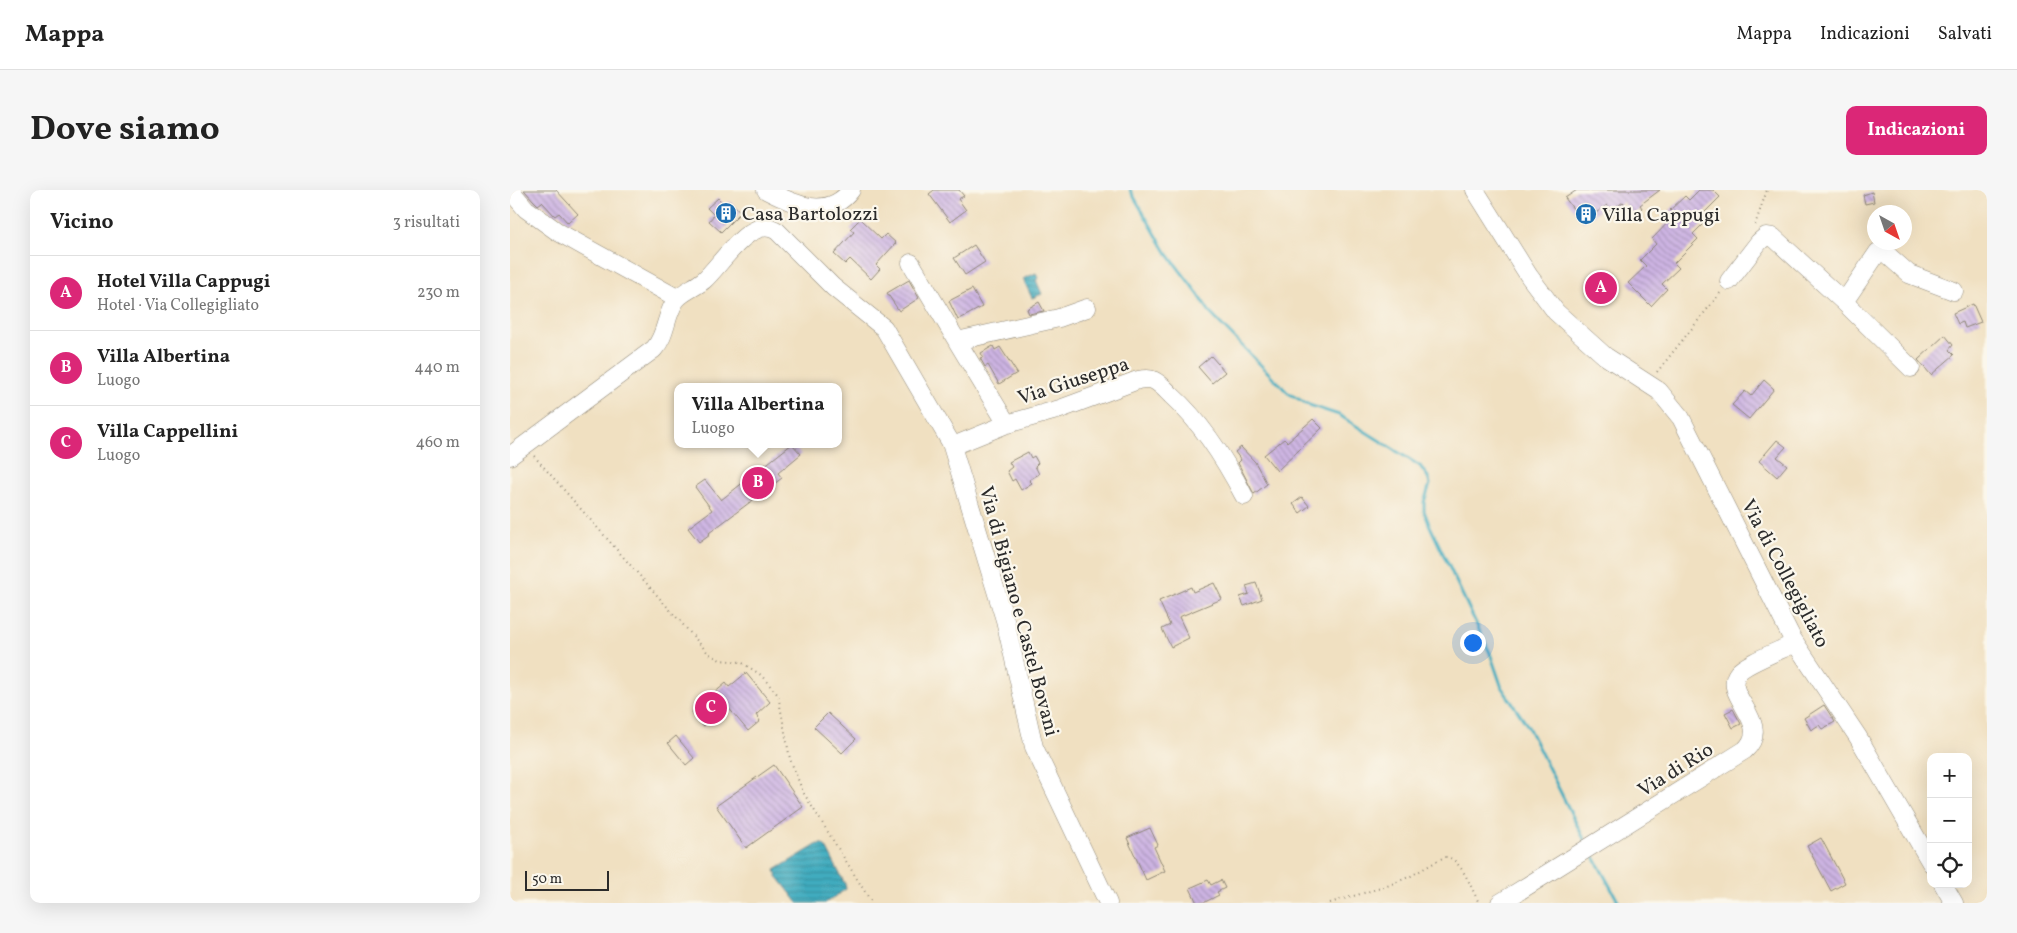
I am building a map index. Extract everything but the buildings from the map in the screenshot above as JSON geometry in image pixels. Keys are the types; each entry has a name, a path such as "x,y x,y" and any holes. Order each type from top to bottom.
{"street":[{"path":"510,190 526,209 558,232 677,298 662,338 654,349 510,456"},
{"path":"766,190 796,204 820,208 842,200 851,190"},
{"name":"Via di Collegigliato","path":"1475,190 1528,276 1552,307 1614,363 1649,383 1663,394 1681,418 1765,586 1796,643 1858,737 1927,856"},
{"name":"Via di Bigiano e Castel Bovani","path":"677,298 706,279 753,231 761,226 772,227 834,287 884,328 953,446 1005,620 1034,747 1108,903"},
{"path":"1729,281 1759,242 1766,236 1773,237 1844,302 1911,368"},
{"path":"1844,302 1878,252 1883,250 1909,274 1954,291"},
{"path":"911,262 1007,424"},
{"path":"957,341 1059,318 1087,308"},
{"name":"Via Giuseppa","path":"953,446 1007,424 1060,409 1138,380 1151,379 1160,384 1203,429 1224,458 1244,496"},
{"name":"Via di Rio","path":"1500,903 1745,750 1753,738 1754,728 1734,686 1736,676 1743,668 1796,643"},
{"path":"1945,888 1954,903"}],"path":[{"path":"1754,228 1768,190"},
{"path":"1649,383 1729,281"},
{"path":"524,445 708,653 720,660 741,662 761,675 778,695 790,759 803,792 872,903"},
{"path":"1330,903 1411,876 1444,857 1448,857 1455,860 1460,866 1479,903"}],"water":[{"path":"1036,273 1039,278 1036,280 1042,294 1032,298 1023,279"},
{"path":"818,844 823,844 826,847 846,889 825,903 798,903 777,876 775,870"}],"waterway":[{"path":"1130,190 1166,252 1211,314 1288,393 1309,405 1339,415 1420,466 1428,477 1430,484 1424,502 1424,511 1429,524 1490,653 1502,688 1527,725 1585,841"},
{"path":"1593,855 1619,903"}],"place":[{"name":"Casa Bartolozzi","path":"726,213"},
{"name":"Villa Cappugi","path":"1586,214"},
{"name":"Hotel Villa Cappugi","path":"1601,288"},
{"name":"Villa Albertina","path":"758,483"},
{"name":"Villa Cappellini","path":"711,708"}]}
